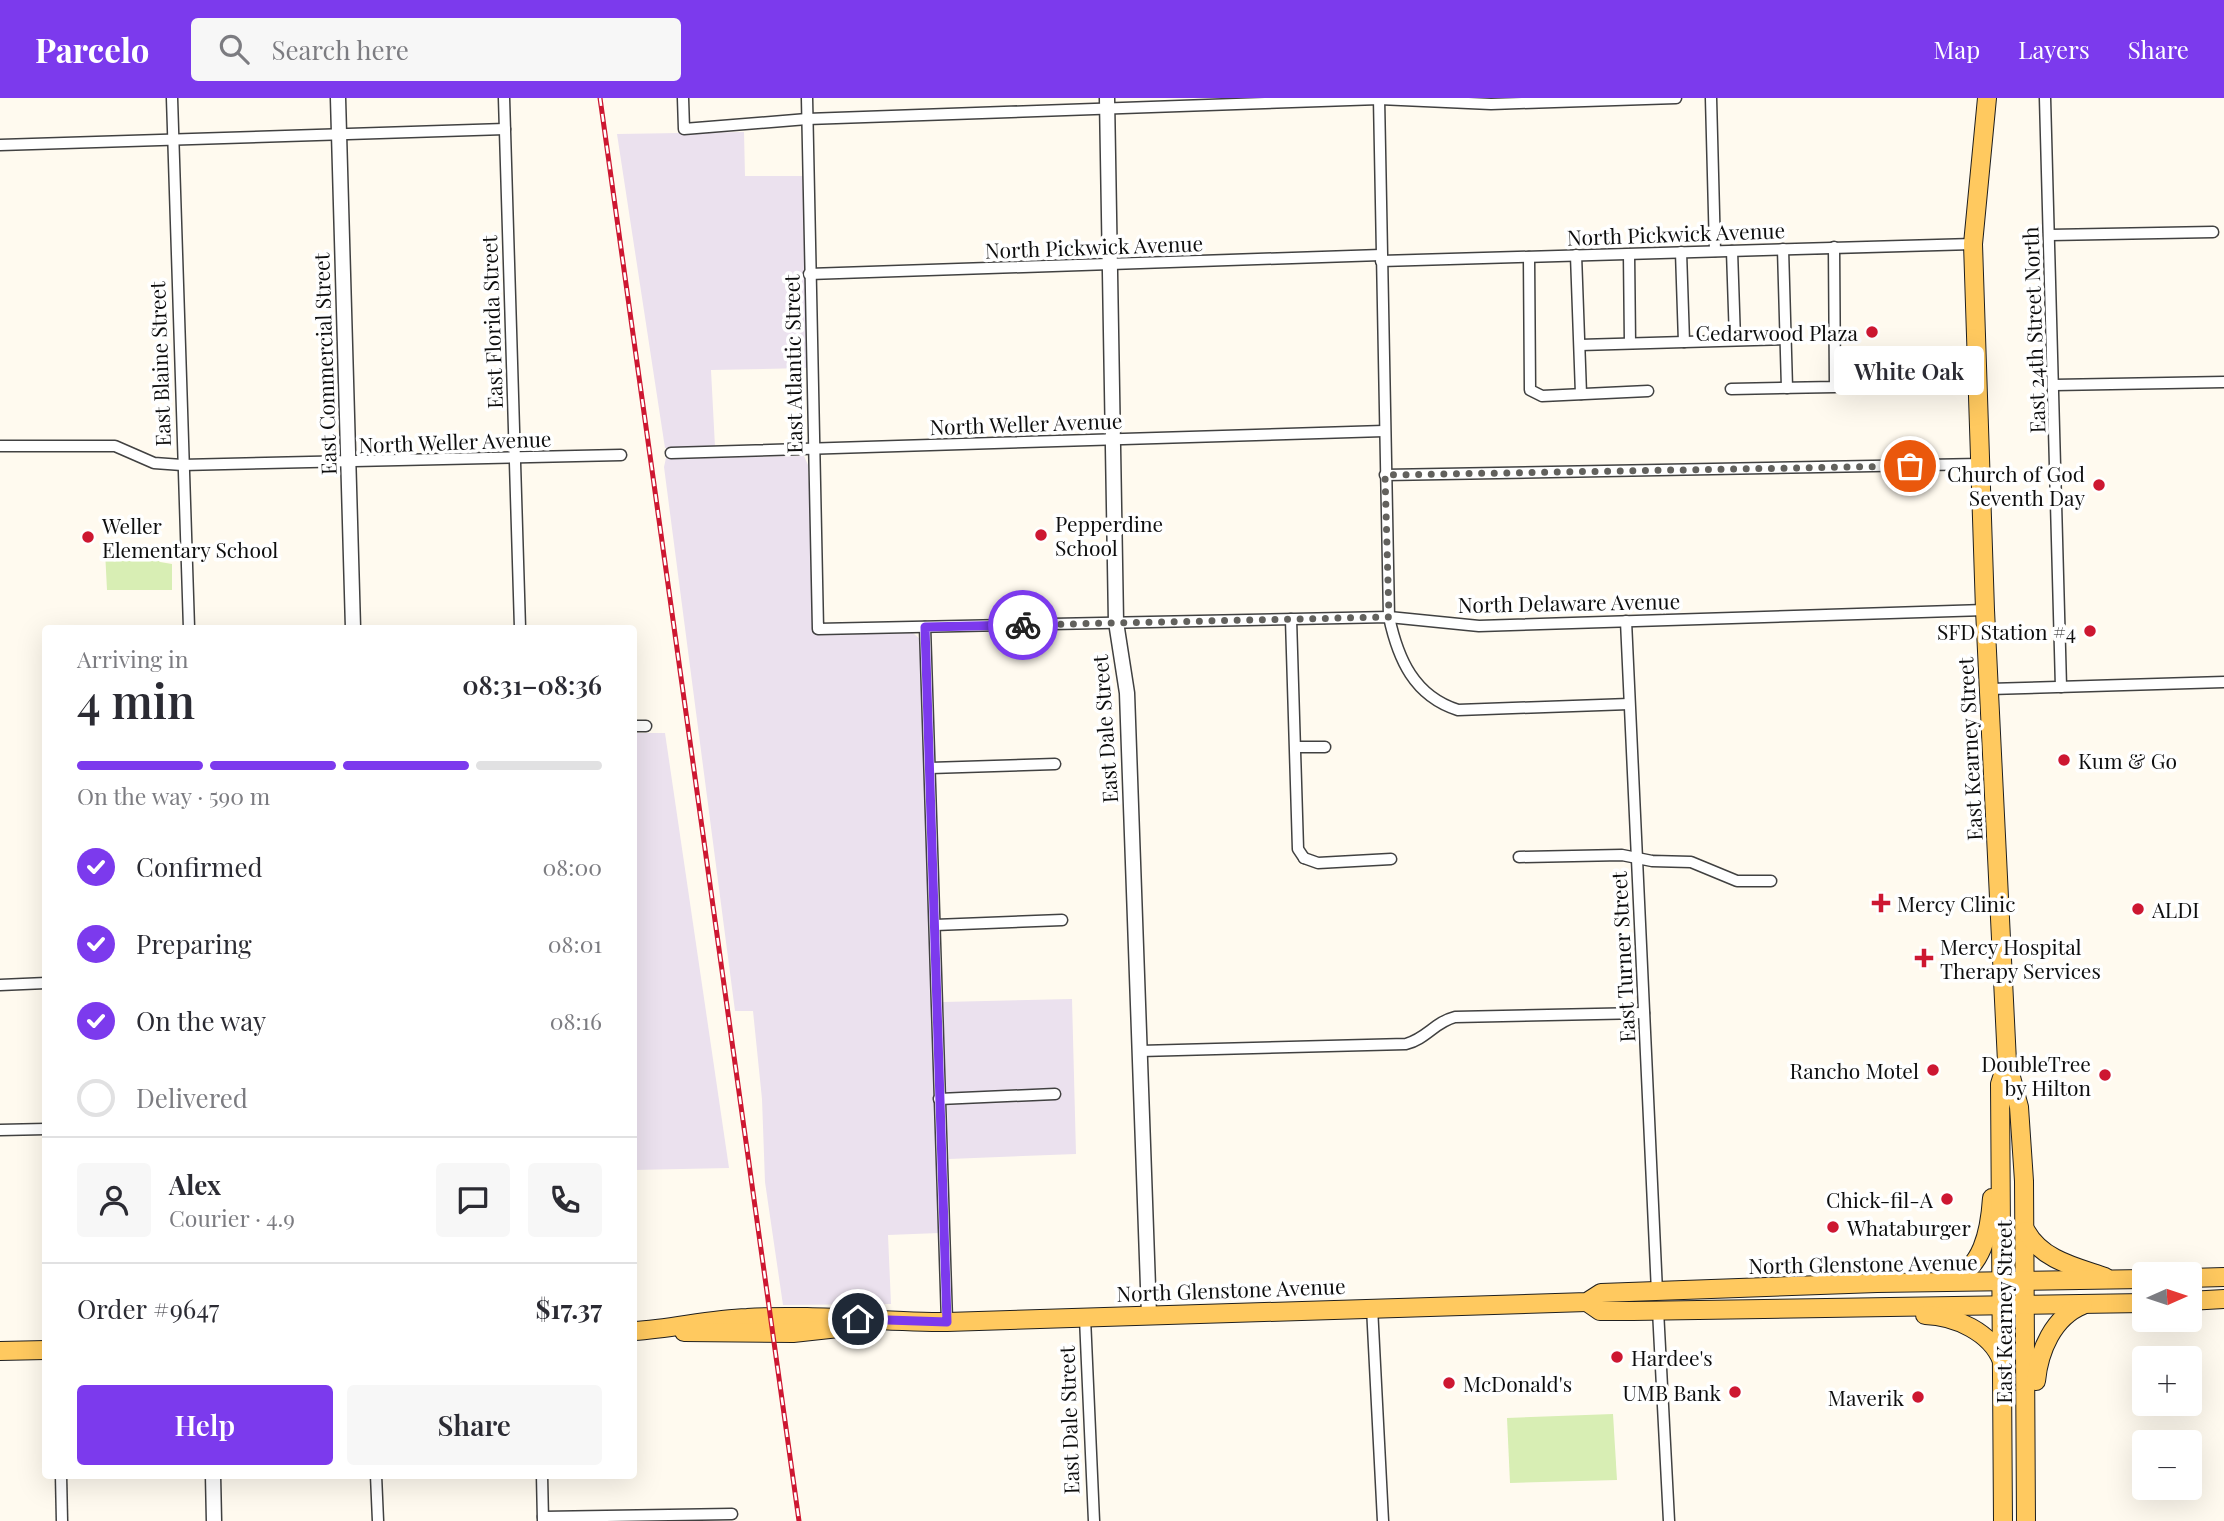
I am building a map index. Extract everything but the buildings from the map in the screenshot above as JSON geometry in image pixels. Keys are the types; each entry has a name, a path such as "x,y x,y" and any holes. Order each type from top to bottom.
{"main road":[{"name":"East Kearney Street","path":"1987,98 1973,244 1985,610 2007,1062 2019,1107 2026,1231 2026,1521"},
{"name":"East Kearney Street","path":"2003,1521 2003,1158 2000,1084 2007,1062"},
{"path":"1933,1283 1962,1275 1979,1254 1990,1225 1993,1176 2003,1158"},
{"path":"2026,1231 2035,1244 2055,1259 2115,1280"},
{"path":"2202,1277 2224,1276"},
{"name":"North Glenstone Avenue","path":"1593,1306 1601,1293 2132,1279"},
{"path":"1658,1310 1671,1301 1724,1298 1735,1289"},
{"path":"2202,1300 2224,1298"},
{"name":"North Glenstone Avenue","path":"637,1331 660,1329 709,1334 793,1333 846,1329 877,1322 1085,1318 1372,1307 1593,1306 1658,1310 2132,1303"},
{"path":"2036,1521 2035,1393 2038,1363 2047,1340 2063,1317 2086,1304"},
{"path":"1778,1308 1822,1317 1941,1316 1972,1329 1989,1340 2003,1364"},
{"path":"2202,1309 2224,1308"},
{"path":"0,1351 42,1350"}],"street":[{"name":"East Blaine Street","path":"172,98 189,625"},
{"name":"East Commercial Street","path":"338,98 352,625"},
{"name":"East Florida Street","path":"504,98 520,625"},
{"path":"683,98 684,129 1107,103 1379,99 1491,104 1676,98"},
{"name":"East Atlantic Street","path":"807,98 818,629"},
{"path":"1711,98 1715,251"},
{"name":"East 24th Street North","path":"2045,98 2060,687"},
{"path":"1379,99 1389,617 1395,643 1408,674 1440,704 1458,710 1629,704"},
{"name":"East Dale Street","path":"1107,103 1116,622 1127,693 1149,1315"},
{"path":"0,145 505,129"},
{"path":"2050,235 2213,232"},
{"name":"North Pickwick Avenue","path":"809,274 1973,244"},
{"path":"1731,389 1829,388 1837,383 1834,247"},
{"path":"1783,249 1787,388"},
{"path":"1731,251 1735,340"},
{"path":"1681,252 1684,342"},
{"path":"1629,254 1630,343"},
{"path":"1576,255 1581,394"},
{"path":"1529,257 1530,390 1542,396 1648,391"},
{"path":"1580,345 1786,339"},
{"path":"2054,385 2224,382"},
{"name":"North Weller Avenue","path":"671,453 813,451 1384,431"},
{"name":"North Weller Avenue","path":"0,446 115,446 154,463 182,465 347,464 621,455"},
{"path":"1385,475 1980,464"},
{"name":"North Delaware Avenue","path":"818,629 1389,617 1479,626 1985,610"},
{"path":"1291,619 1297,747 1298,849 1304,858 1318,863 1391,859"},
{"name":"East Turner Street","path":"1626,621 1657,1292"},
{"path":"925,627 947,1322"},
{"path":"1989,689 2224,682"},
{"path":"637,726 646,726"},
{"path":"1297,747 1325,747"},
{"path":"930,768 1055,764"},
{"path":"1519,857 1637,858 1697,863 1723,876 1745,882 1771,881"},
{"path":"1295,867 1304,858"},
{"path":"936,925 1062,920"},
{"path":"0,985 42,983"},
{"path":"1140,1051 1406,1044 1419,1040 1440,1023 1455,1017 1644,1013"},
{"path":"940,1099 1055,1094"},
{"path":"0,1130 42,1129"},
{"path":"1372,1307 1383,1521"},
{"path":"1658,1310 1669,1521"},
{"name":"East Dale Street","path":"1085,1318 1094,1521"},
{"path":"61,1479 62,1521"},
{"path":"213,1479 214,1521"},
{"path":"376,1479 378,1521"},
{"path":"542,1479 543,1519 732,1514"}],"shaded area":[{"path":"744,132 745,176 804,176 807,368 711,370 715,447 665,448 617,134"},
{"path":"804,456 808,465 816,635 913,633 921,640 939,1233 888,1235 891,1304 783,1305 765,1182 762,1099 753,1011 735,1011 664,467 666,458"},
{"path":"637,733 665,733 729,1168 637,1170"},
{"path":"1072,999 1076,1154 949,1159 943,1002"}],"green space":[{"path":"146,549 160,562 172,564 172,590 107,590 105,551"},
{"path":"1613,1414 1617,1480 1510,1483 1507,1418"}],"railway":[{"path":"600,98 799,1521"}],"way so far":[{"path":"1023,625 1389,617 1385,475 1910,466"}],"place":[{"name":"Cedarwood Plaza","path":"1872,332"},
{"name":"White Oak","path":"1910,466"},
{"name":"Church of God Seventh Day","path":"2099,485"},
{"name":"Pepperdine School","path":"1041,535"},
{"name":"Weller Elementary School","path":"88,537"},
{"name":"SFD Station #4","path":"2090,631"},
{"name":"Kum & Go","path":"2064,760"},
{"name":"Mercy Clinic","path":"1881,903"},
{"name":"ALDI","path":"2138,909"},
{"name":"Mercy Hospital Therapy Services","path":"1924,958"},
{"name":"Rancho Motel","path":"1933,1070"},
{"name":"DoubleTree by Hilton","path":"2105,1075"},
{"name":"Chick-fil-A","path":"1947,1199"},
{"name":"Whataburger","path":"1833,1227"},
{"name":"Hardee's","path":"1617,1357"},
{"name":"McDonald's","path":"1449,1383"},
{"name":"UMB Bank","path":"1735,1392"},
{"name":"Maverik","path":"1918,1397"}],"route":[{"path":"858,1319 877,1322 947,1322 925,627 1023,625"}]}
